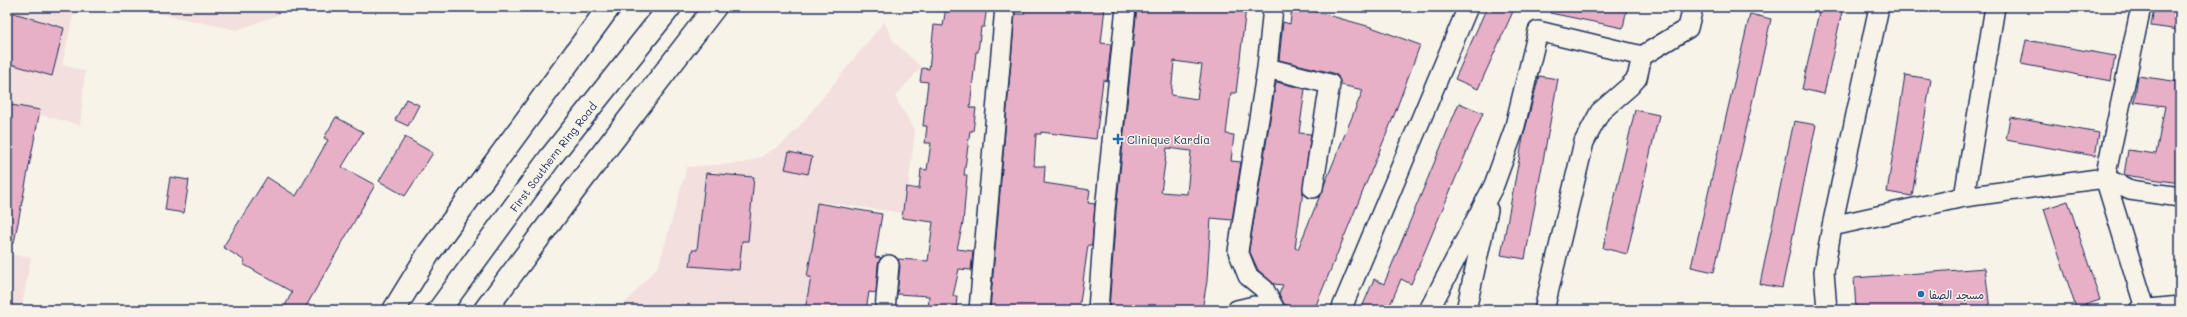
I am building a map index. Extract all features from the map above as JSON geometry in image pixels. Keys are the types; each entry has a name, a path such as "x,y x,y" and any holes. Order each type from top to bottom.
{"highway":[{"path":"394,310 429,253 609,7"},
{"path":"514,138 621,7"},
{"name":"First Southern Ring Road","path":"439,310 540,171 670,7"},
{"path":"485,310 573,192 715,7"}],"street":[{"path":"979,310 1005,7"},
{"path":"1098,310 1105,210 1126,7"},
{"path":"1273,7 1267,68 1238,251 1248,276 1264,289 1275,310"},
{"path":"1341,310 1468,7"},
{"path":"1466,310 1494,185 1514,130 1538,32 1642,56 1688,28 1693,7"},
{"path":"1827,310 1824,272 1832,226 1879,7"},
{"path":"1964,197 1995,7"},
{"path":"2141,7 2105,178 2142,309 2180,306"},
{"path":"1544,310 1584,142 1600,112 1637,78 1642,56"},
{"path":"1267,68 1330,84 1313,188"},
{"path":"1832,226 1964,197 2105,178 2130,190 2180,197"},
{"path":"1429,310 1494,185"},
{"path":"885,310 889,265"},
{"path":"1237,310 1254,306 1265,310"}],"shaded area":[{"path":"7,7 85,7 73,16 62,65 85,71 80,125 7,106"},
{"path":"127,7 299,7 237,30"},
{"path":"884,22 894,42 921,67 895,97 915,131 905,213 822,202 809,310 619,310 659,265 687,167 743,163 761,157 782,144 799,127"},
{"path":"7,254 31,257 21,310 7,310"}],"building":[{"path":"946,7 987,7 984,27 981,27 978,52 976,52 970,108 976,108 973,131 970,131 964,175 967,175 963,223 957,249 973,251 971,270 959,269 953,296 957,296 956,310 928,310 929,296 897,294 900,266 898,259 928,261 933,222 902,218 906,187 919,189 921,169 927,170 931,143 925,143 927,126 923,126 928,82 920,81 922,68 929,69 934,25 943,26"},
{"path":"1025,7 1105,7 1101,43 1111,44 1107,81 1103,80 1096,139 1041,132 1041,134 1036,134 1034,166 1045,166 1044,183 1090,190 1088,203 1095,204 1092,245 1088,245 1079,310 990,310 1015,14 1024,14"},
{"path":"1137,7 1246,7 1236,93 1231,93 1226,134 1234,135 1231,161 1241,162 1232,220 1211,218 1207,281 1202,310 1109,310 1116,211","holes":["1174,61 1202,65 1197,99 1171,95","1167,148 1191,151 1187,194 1161,192"]},
{"path":"1292,7 1306,9 1371,27 1420,45 1393,118 1314,310 1299,310 1284,304 1279,294 1283,285 1274,284 1258,270 1249,250 1276,82 1305,89 1299,133 1311,134 1295,248 1298,249 1363,90 1341,85 1338,76 1333,73 1279,60 1283,22 1290,24"},
{"path":"1487,7 1515,7 1478,89 1455,79"},
{"path":"1551,7 1627,7 1623,28 1550,13"},
{"path":"1820,7 1843,7 1824,94 1802,89"},
{"path":"2154,7 2180,7 2180,30 2151,26"},
{"path":"7,11 64,28 52,76 7,63"},
{"path":"1750,14 1771,19 1714,272 1691,267"},
{"path":"2026,40 2115,56 2111,81 2021,64"},
{"path":"1905,75 1931,79 1912,196 1887,192"},
{"path":"1539,76 1558,79 1525,259 1501,255 1523,138"},
{"path":"2138,76 2180,82 2180,183 2124,175 2128,150 2156,154 2165,106 2134,102"},
{"path":"406,99 419,105 408,126 395,120"},
{"path":"1459,103 1483,113 1411,284 1401,279 1388,310 1361,310 1374,279 1384,284"},
{"path":"11,105 40,110 14,243 7,242 7,125"},
{"path":"1635,110 1659,115 1627,254 1603,248"},
{"path":"336,117 363,132 342,167 375,185 304,310 283,310 292,292 243,264 245,261 223,247 267,177 296,196 328,140 324,138"},
{"path":"2010,117 2099,133 2095,156 2006,140"},
{"path":"1794,121 1816,125 1782,288 1760,284"},
{"path":"405,137 433,153 405,196 379,181"},
{"path":"789,152 812,157 808,174 785,169"},
{"path":"706,173 754,177 748,241 742,241 739,270 690,266 692,250 697,250"},
{"path":"170,177 189,180 184,213 165,210"},
{"path":"2068,201 2100,300 2076,308 2044,209"},
{"path":"817,203 882,214 875,257 881,258 878,264 876,293 869,292 866,310 805,310 811,277 807,277 815,231 813,231"},
{"name":"مسجد الصفا","path":"1985,268 1990,310 1856,310 1854,278"}],"place":[{"name":"Clinique Kardia","path":"1118,139"},
{"name":"مسجد الصفا","path":"1921,294"}]}
